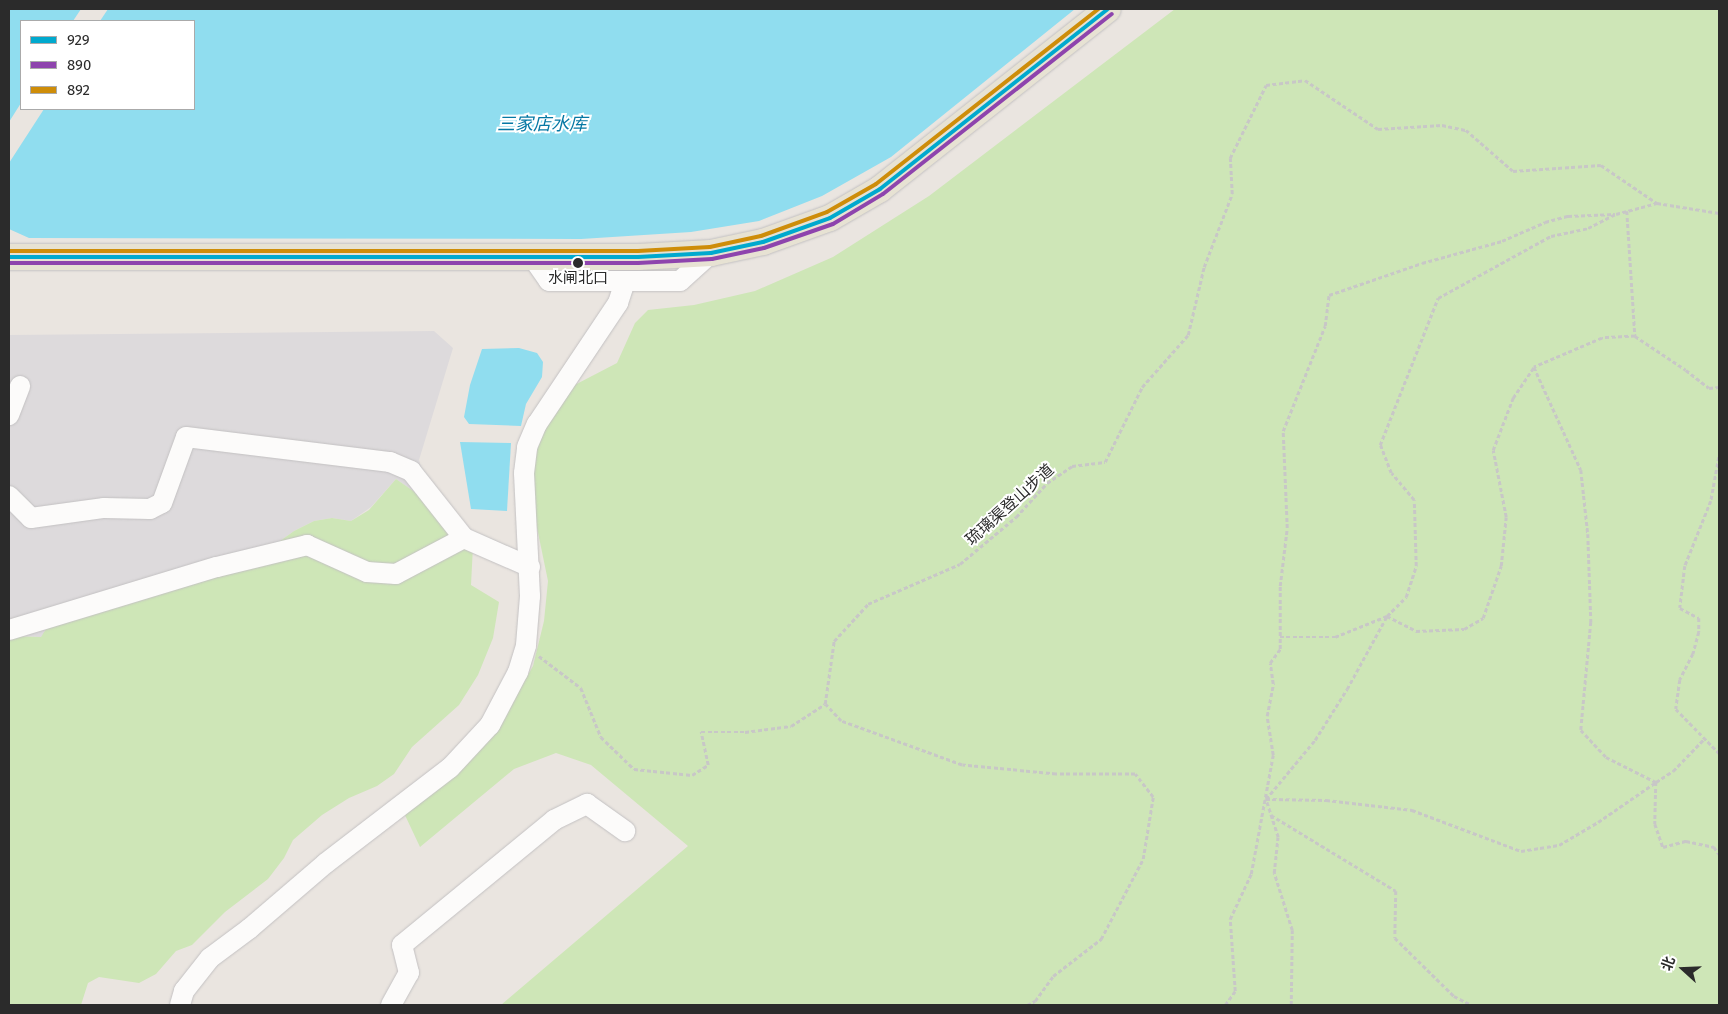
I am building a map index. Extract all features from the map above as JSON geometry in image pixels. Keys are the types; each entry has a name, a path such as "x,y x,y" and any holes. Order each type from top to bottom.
{"main road":[{"path":"9,257 533,258 711,254 763,242 830,218 880,189 1108,9"}],"street":[{"path":"533,258 549,281 680,281 711,254"},
{"path":"180,1005 184,991 210,958 249,929 326,862 450,768 490,725 518,672 526,645 530,567 524,473 527,447 537,424 618,302 625,281"},
{"path":"9,416 20,386"},
{"path":"9,496 31,518 104,508 150,509 162,502 186,437 390,462 411,471 464,538 530,567"},
{"path":"9,630 217,567 307,545 367,572 396,574 413,567 464,538"},
{"path":"391,1005 409,973 402,945 554,820 587,804 625,831"}],"path":[{"name":"琉璃渠登山步道","path":"825,704 834,641 868,604 960,564 1016,517 1047,483 1072,466 1105,462 1142,387 1188,335 1204,267 1232,194 1230,158 1266,85 1305,80 1378,129 1442,125 1466,130 1513,171 1601,165 1657,203"},
{"path":"1266,799 1314,740 1347,689 1387,616 1406,596 1416,566 1414,500 1391,473 1380,445 1438,298 1551,236 1588,228 1616,214 1657,203 1719,213"},
{"path":"1627,211 1635,336"},
{"path":"1225,1005 1235,990 1230,919 1251,874 1273,755 1267,716 1273,684 1270,663 1280,649 1280,586 1287,528 1283,432 1326,326 1329,295 1422,263 1502,241 1545,222 1568,216 1616,214"},
{"path":"1280,637 1335,637 1387,616 1416,630 1464,629 1483,618 1502,566 1506,518 1493,450 1513,398 1534,367 1602,338 1635,336 1686,370 1709,388 1719,387"},
{"path":"1534,367 1581,470 1588,534 1591,622 1581,730 1606,757 1656,782"},
{"path":"1719,457 1711,500 1685,566 1680,608 1699,618 1699,632 1693,654 1680,680 1676,709 1719,752"},
{"path":"526,645 581,688 601,737 634,769 692,775 708,766 701,732 745,732 791,726 825,704 842,721 962,765 1056,774 1135,774 1153,797 1143,858 1101,939 1052,976 1035,1001 1027,1005"},
{"path":"1266,799 1326,800 1412,810 1521,852 1559,845 1598,822 1673,771 1705,738"},
{"path":"1656,782 1656,824 1663,847 1686,841 1714,847 1719,854"},
{"path":"1266,799 1278,837 1274,873 1292,930 1290,1005"},
{"path":"1271,815 1396,891 1395,938 1454,996 1472,1005"}],"shaded area":[{"path":"434,331 453,348 419,460 427,487 420,496 396,479 371,507 351,521 332,518 314,521 294,531 259,556 41,637 9,636 9,335"}],"green space":[{"path":"1175,9 1719,9 1719,1005 501,1005 688,846 591,765 556,753 514,769 420,847 403,811 512,703 533,666 544,621 548,581 535,518 526,493 537,450 553,409 565,390 617,363 635,323 648,310 694,305 755,291 833,257 929,196"},
{"path":"396,479 452,518 473,546 471,585 499,602 493,638 478,675 459,705 412,747 394,774 377,786 349,798 322,815 293,840 284,858 268,879 225,912 192,945 176,951 156,974 139,983 99,977 88,983 81,1005 9,1005 9,636 41,637 55,615 259,556 294,531 314,521 332,518 351,521 369,510"}],"water":[{"name":"三家店水库","path":"9,9 1075,9 891,157 822,196 759,221 691,232 581,239 29,238 9,229"},
{"path":"519,348 537,353 543,362 542,377 526,404 521,426 469,424 464,417 470,385 482,349"},
{"path":"460,442 511,443 507,511 471,509"}],"pier":[{"path":"81,9 108,9 101,20 74,20"},
{"path":"20,105 20,110 43,110 9,163 9,122"}],"transit line":[{"name":"892","path":"9,251 638,251 710,247 761,236 827,212 876,184 1098,9"},
{"name":"929","path":"9,257 638,257 711,253 763,242 830,218 880,189 1108,9"},
{"name":"890","path":"9,263 638,263 712,259 764,248 833,224 883,194 1112,14"}],"place":[{"name":"水闸北口","path":"578,263"}]}
